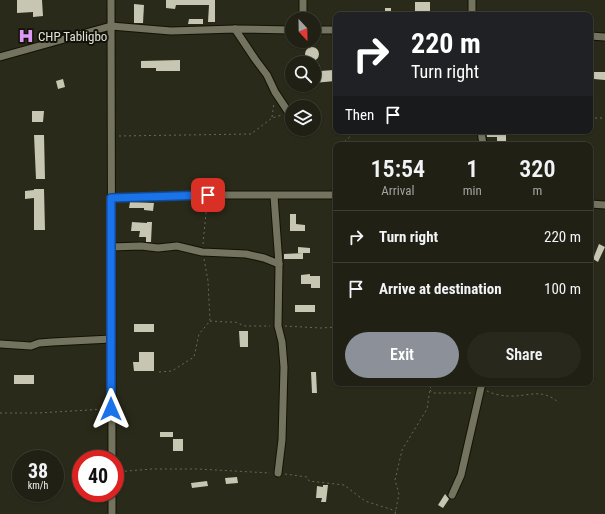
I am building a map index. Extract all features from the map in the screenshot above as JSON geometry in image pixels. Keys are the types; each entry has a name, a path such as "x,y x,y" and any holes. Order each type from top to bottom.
{"street":[{"path":"111,0 110,136 112,450"},
{"path":"303,0 304,12"},
{"path":"472,0 472,12"},
{"path":"0,57 111,26 171,31 235,29 285,30"},
{"path":"235,29 267,75 275,92 285,107"},
{"path":"321,30 333,30"},
{"path":"593,36 605,37"},
{"path":"111,198 208,195 333,196"},
{"path":"274,196 279,264 278,326 282,342 284,367 282,440 278,474"},
{"path":"593,204 605,205"},
{"path":"111,247 141,246 158,248 177,246 202,252 246,254 264,258 279,264"},
{"path":"0,344 31,346 39,343 111,339"},
{"path":"452,495 460,476 481,388"},
{"path":"112,502 112,514"}],"path":[{"path":"272,118 275,92"},
{"path":"110,136 251,134 272,118 285,114"},
{"path":"593,118 605,118"},
{"path":"344,142 353,134"},
{"path":"159,372 172,371 194,357 199,334 210,321 208,281 202,252 208,195"},
{"path":"395,514 399,494 395,480 402,450 428,409 431,386"},
{"path":"430,390 433,392 469,394 481,388 490,392 508,396 532,393 548,396 559,403"},
{"path":"0,413 38,413 111,409"},
{"path":"124,471 152,469 198,469 307,477 309,481 344,484 365,501 396,511"}],"building":[{"path":"17,0 42,0 43,16 33,17 33,12 17,13"},
{"path":"166,0 215,0 215,22 208,22 209,5 176,5 175,9 166,8"},
{"path":"415,2 430,2 430,11 415,11"},
{"path":"134,4 144,5 143,23 134,23"},
{"path":"385,8 391,8 391,12 385,12"},
{"path":"189,19 203,19 203,24 188,24"},
{"path":"309,48 315,48 318,51 318,56 306,56 305,54"},
{"path":"180,60 180,71 156,71 156,68 141,68 141,61"},
{"path":"333,70 333,81 321,82 321,71"},
{"path":"594,72 605,72 605,80 594,79"},
{"path":"63,79 65,87 58,89 56,81"},
{"path":"32,111 44,111 43,122 32,122"},
{"path":"486,134 497,134 497,137 487,137"},
{"path":"497,134 506,134 506,142 497,142"},
{"path":"34,135 44,135 45,179 36,179"},
{"path":"44,189 45,230 34,230 34,198 25,199 25,191"},
{"path":"130,202 154,203 153,211 144,210 144,208 129,208"},
{"path":"290,214 296,214 296,224 305,225 305,231 290,231"},
{"path":"132,222 152,222 151,242 146,242 146,237 139,237 140,231 131,231"},
{"path":"599,244 605,247 598,262 593,259"},
{"path":"298,247 310,248 310,253 298,253"},
{"path":"303,253 303,259 284,259 284,254"},
{"path":"310,274 310,276 320,276 320,288 311,288 311,284 301,284 301,275"},
{"path":"295,305 315,305 315,312 295,312"},
{"path":"134,324 154,324 154,332 134,332"},
{"path":"239,331 248,331 248,347 240,347"},
{"path":"139,352 154,352 154,371 134,371 133,362 139,362"},
{"path":"311,372 316,372 317,393 312,393"},
{"path":"14,375 34,375 34,384 14,384"},
{"path":"160,432 173,432 173,437 160,437"},
{"path":"173,439 183,439 183,451 173,451"},
{"path":"237,477 238,483 226,484 225,478"},
{"path":"207,481 208,486 192,488 191,483"},
{"path":"323,485 328,485 326,502 321,502 322,498 316,498 317,486 323,487"},
{"path":"445,494 449,499 443,508 438,505"}],"place":[{"name":"CHP Tabligbo","path":"26,36"}],"route":[{"path":"111,409 111,198 208,195"}]}
